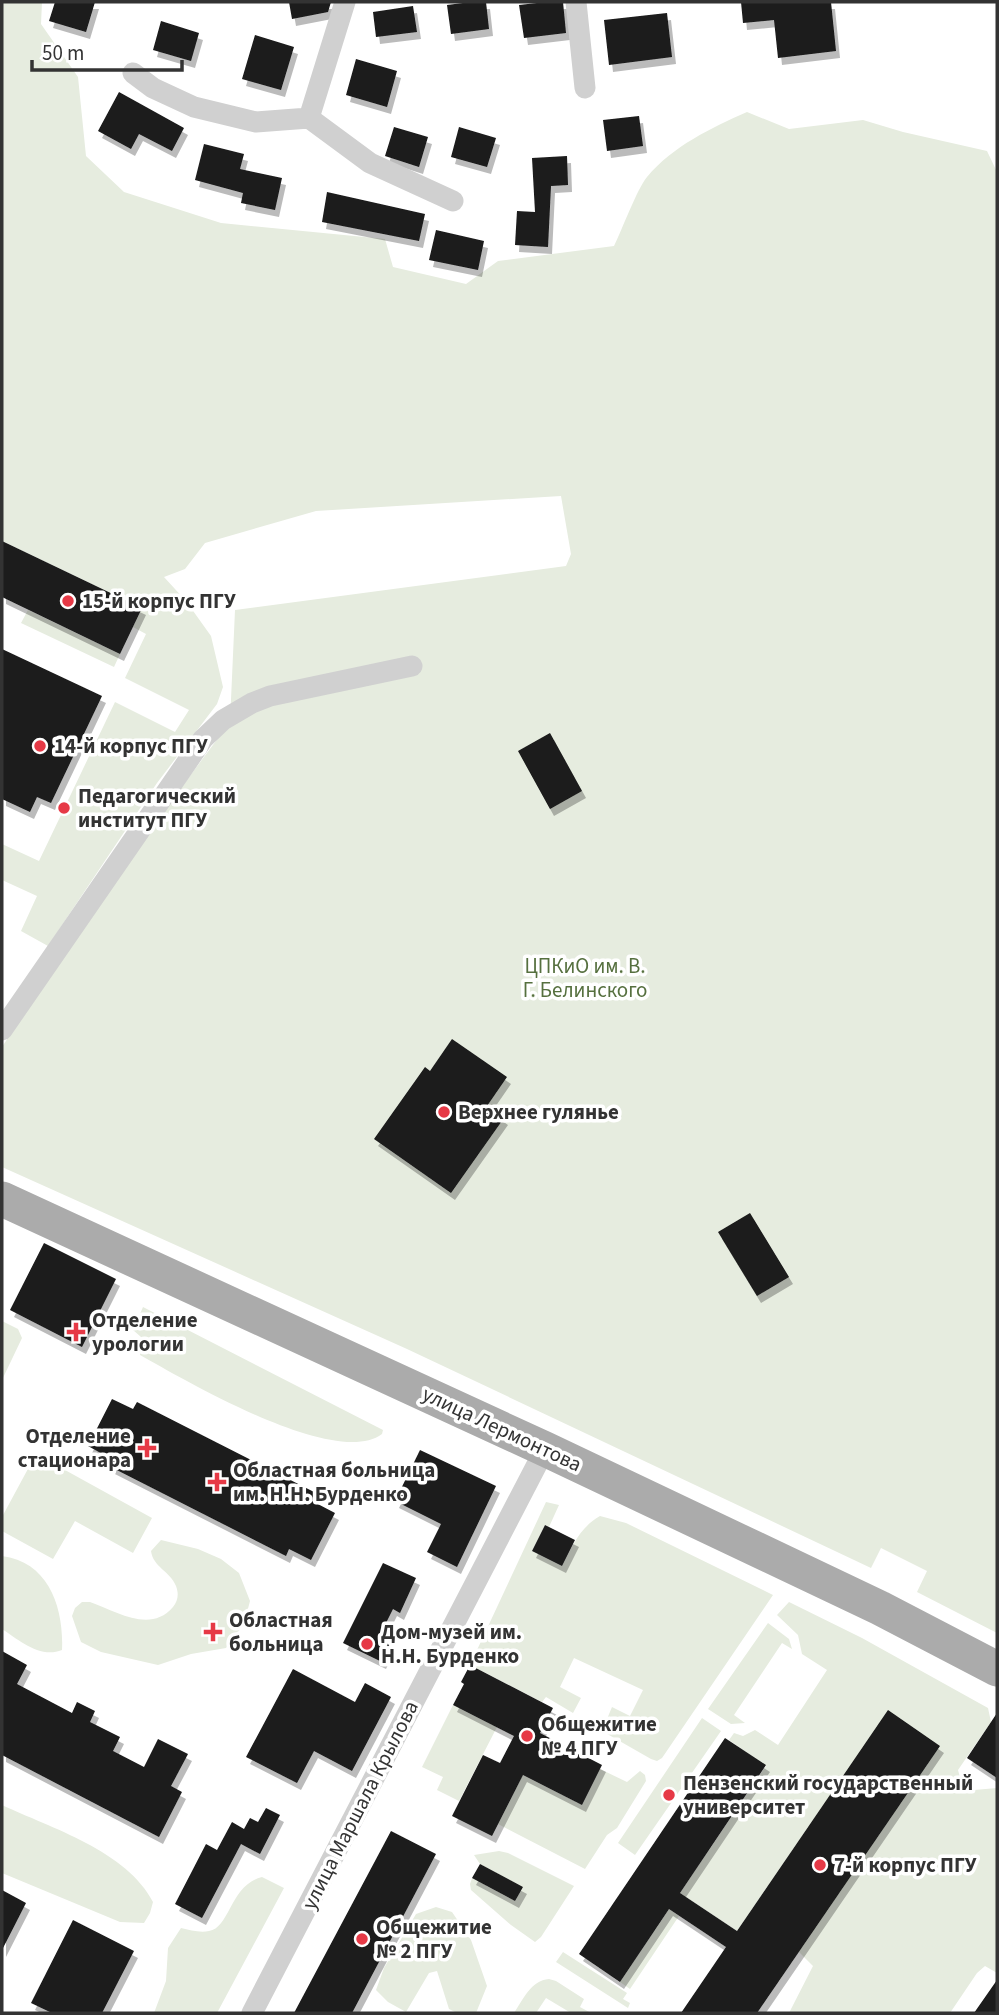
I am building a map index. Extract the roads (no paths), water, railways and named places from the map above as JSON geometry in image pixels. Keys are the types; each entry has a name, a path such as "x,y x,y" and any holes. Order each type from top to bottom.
{"main road":[{"name":"улица Лермонтова","path":"2,1199 545,1449 880,1608 997,1669"}],"street":[{"path":"309,118 345,2"},
{"path":"576,2 585,88"},
{"path":"133,73 153,88 194,107 256,122 309,118 370,163 453,201"},
{"path":"2,1030 104,879 213,729 236,712 270,696 412,666"},
{"name":"улица Маршала Крылова","path":"252,2013 545,1449"}],"place":[{"name":"15-й корпус ПГУ","path":"68,601"},
{"name":"14-й корпус ПГУ","path":"40,746"},
{"name":"Педагогический институт ПГУ","path":"64,808"},
{"name":"Верхнее гулянье","path":"444,1112"},
{"name":"Отделение урологии","path":"76,1332"},
{"name":"Отделение стационара","path":"147,1448"},
{"name":"Областная больница им. Н.Н. Бурденко","path":"217,1482"},
{"name":"Областная больница","path":"213,1632"},
{"name":"Дом-музей им. Н.Н. Бурденко","path":"367,1644"},
{"name":"Общежитие № 4 ПГУ","path":"527,1736"},
{"name":"Пензенский государственный университет","path":"669,1795"},
{"name":"7-й корпус ПГУ","path":"820,1865"},
{"name":"Общежитие № 2 ПГУ","path":"362,1939"}],"park label":[{"name":"ЦПКиО им. В. Г. Белинского","path":"585,978"}]}
